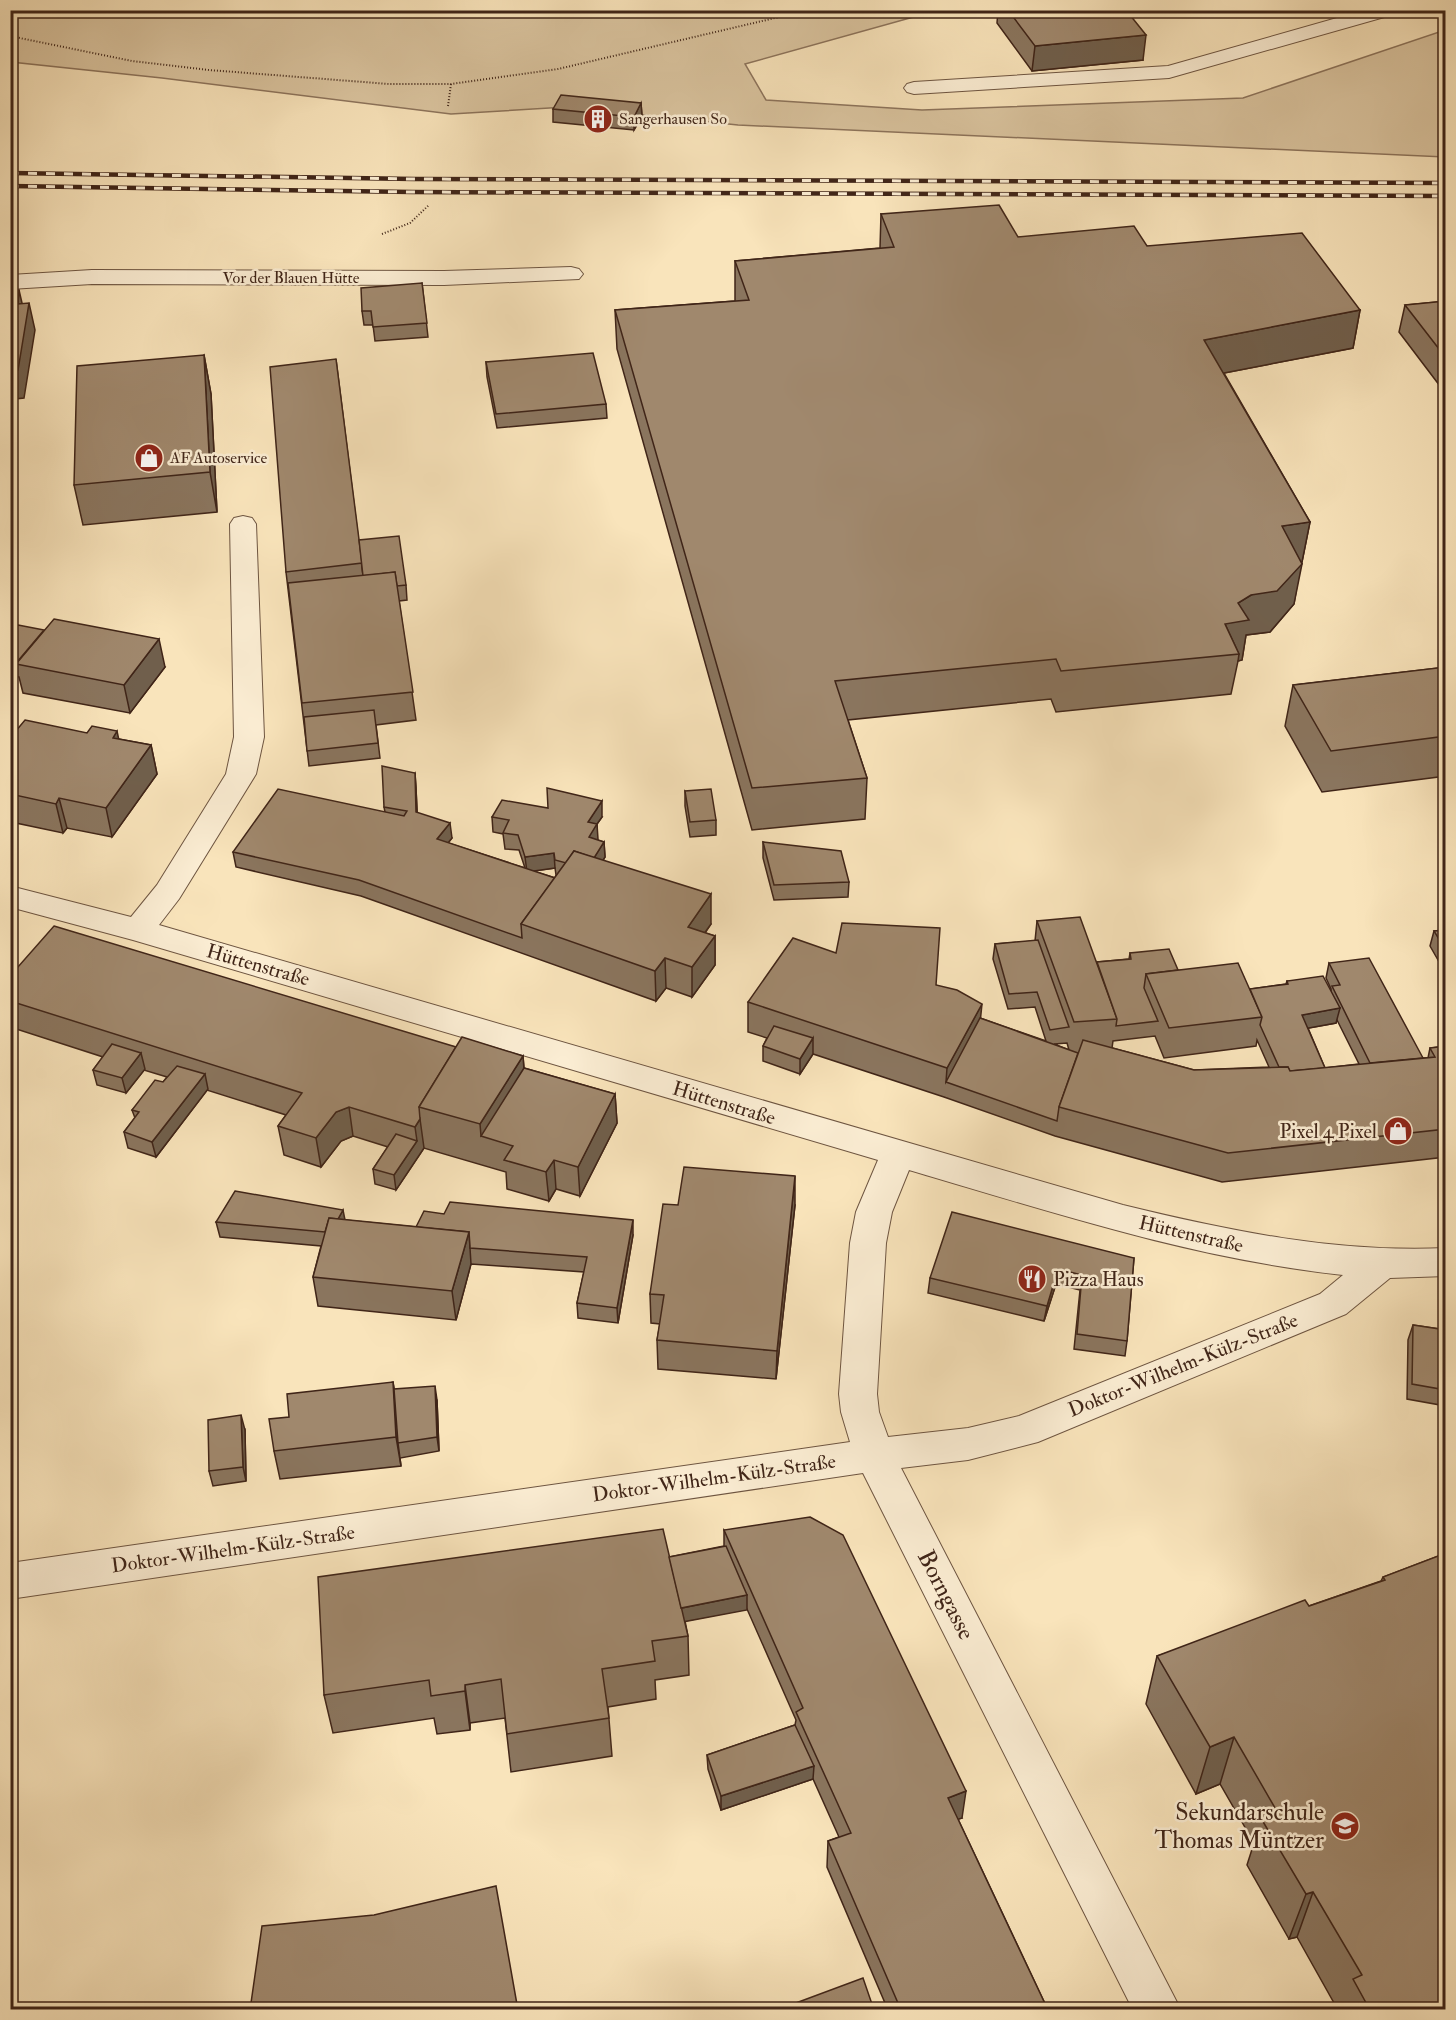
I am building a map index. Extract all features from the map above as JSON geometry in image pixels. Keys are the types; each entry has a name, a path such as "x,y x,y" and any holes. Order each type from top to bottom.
{"street":[{"path":"914,88 1169,72 1388,10"},
{"name":"Vor der Blauen Hütte","path":"10,282 92,277 444,278 572,273"},
{"path":"138,930 168,892 241,774 249,737 243,524"},
{"name":"Hüttenstraße","path":"10,896 138,930 898,1155 1178,1233 1325,1259 1382,1264 1446,1262"},
{"name":"Borngasse","path":"898,1155 874,1212 868,1243 858,1394 860,1412 874,1455 1158,2010"},
{"name":"Doktor-Wilhelm-Külz-Straße","path":"10,1581 874,1455 969,1444 1024,1431 1333,1304 1382,1264"}],"path":[{"path":"10,36 132,61 209,70 368,83 451,84 558,69 809,10"},
{"path":"448,106 451,84"}],"shaded area":[{"path":"11,11 935,11 745,64 766,100 922,110 1243,98 1445,30 1445,157 738,125 566,107 451,114 162,78 11,62"}],"building":[{"path":"1008,10 1126,10 1146,35 1035,46"},
{"path":"561,95 641,103 634,117 553,109"},
{"path":"999,205 1018,237 1134,226 1147,246 1302,233 1360,310 1204,340 1310,522 1282,526 1302,564 1277,591 1251,595 1238,603 1249,620 1225,624 1239,654 1061,671 1056,659 835,681 867,778 752,788 615,310 749,300 735,261 894,247 881,214"},
{"path":"422,283 427,323 373,327 371,311 362,311 361,288"},
{"path":"10,290 19,290 18,304 29,303 18,370 10,371"},
{"path":"1446,301 1446,358 1405,305"},
{"path":"593,353 606,404 496,414 486,362"},
{"name":"AF Autoservice","path":"204,355 210,472 74,485 77,366"},
{"path":"336,359 362,563 286,572 270,367"},
{"path":"399,536 406,585 397,586 395,572 363,576 359,540"},
{"path":"395,572 413,692 302,703 288,583"},
{"path":"54,619 159,639 124,685 16,664"},
{"path":"18,625 44,630 17,662 10,661 10,635"},
{"path":"1446,667 1446,736 1331,751 1293,685"},
{"path":"374,710 378,743 307,751 304,717"},
{"path":"25,720 87,733 92,726 117,731 113,738 151,745 106,808 59,798 56,804 10,794 12,789 10,789 10,738"},
{"path":"382,766 415,773 416,812 450,823 437,839 555,878 521,924 522,938 359,880 233,852 278,789 404,816 407,811 384,807"},
{"path":"547,788 602,801 588,822 597,824 589,837 604,842 594,858 574,851 566,863 555,860 554,853 525,857 518,835 503,833 509,820 492,817 502,800 548,808"},
{"path":"711,789 716,820 690,822 685,791"},
{"path":"763,842 841,851 849,882 774,885"},
{"path":"574,851 711,894 688,927 715,936 692,967 665,958 655,971 521,924"},
{"path":"1080,917 1117,1019 1074,1022 1037,921"},
{"path":"842,923 940,928 936,985 957,990 982,1004 947,1068 748,1002 793,938 836,953"},
{"path":"54,926 456,1047 419,1107 420,1119 415,1127 349,1107 336,1112 316,1138 278,1126 302,1093 10,1001 10,976"},
{"path":"1446,930 1446,951 1434,931"},
{"path":"1038,940 1069,1027 1050,1030 1037,992 1009,994 995,944"},
{"path":"1169,949 1178,970 1146,974 1144,988 1158,1021 1116,1026 1117,1019 1097,962 1131,959 1130,953"},
{"path":"1369,958 1423,1058 1370,1063 1332,986 1340,985 1329,963"},
{"path":"1238,963 1262,1017 1169,1028 1146,974"},
{"path":"1323,976 1340,1008 1302,1015 1325,1068 1290,1071 1288,1067 1279,1067 1260,1025 1262,1017 1250,989"},
{"path":"980,1018 1078,1053 1059,1107 1057,1121 946,1082"},
{"path":"774,1026 813,1038 800,1059 763,1046"},
{"path":"462,1037 523,1056 480,1124 419,1107"},
{"path":"1083,1040 1194,1070 1288,1067 1290,1071 1435,1057 1430,1048 1446,1046 1446,1129 1228,1153 1059,1107"},
{"path":"112,1044 141,1053 122,1078 93,1070"},
{"path":"177,1066 205,1074 152,1142 124,1132 139,1112 132,1110 155,1080 163,1082"},
{"path":"524,1068 615,1094 578,1167 554,1160 546,1172 504,1160 513,1146 481,1136"},
{"path":"396,1134 417,1141 394,1175 373,1169"},
{"path":"684,1167 795,1176 777,1351 657,1340 664,1295 650,1294 663,1204 678,1205"},
{"path":"235,1191 343,1210 338,1219 329,1218 325,1232 216,1222"},
{"path":"450,1202 633,1220 617,1308 577,1303 587,1257 470,1248 469,1232 416,1227 424,1211 444,1214"},
{"name":"Pizza Haus","path":"952,1212 1134,1258 1127,1341 1077,1334 1082,1275 1058,1269 1047,1306 930,1278"},
{"path":"329,1218 469,1232 452,1291 313,1277"},
{"path":"1413,1325 1446,1330 1446,1390 1412,1384"},
{"path":"393,1382 396,1437 274,1451 269,1419 289,1417 287,1394"},
{"path":"435,1386 437,1437 398,1443 394,1389"},
{"path":"241,1415 243,1467 209,1471 208,1420"},
{"path":"810,1517 843,1535 966,1791 948,1798 1048,2010 901,2010 828,1841 851,1833 796,1712 803,1708 724,1530"},
{"path":"663,1529 688,1636 652,1641 655,1661 602,1669 609,1718 507,1734 501,1679 465,1685 465,1691 431,1696 429,1680 324,1695 318,1577"},
{"path":"726,1546 747,1595 681,1608 669,1557"},
{"name":"Sekundarschule Thomas Müntzer","path":"1446,1553 1446,2010 1370,2010 1353,1979 1362,1975 1313,1892 1306,1894 1262,1820 1278,1813 1234,1737 1210,1747 1157,1656 1305,1600 1309,1606 1385,1580 1383,1577"},
{"path":"795,1725 814,1766 721,1796 707,1755"},
{"path":"496,1886 518,2010 250,2010 262,1926 374,1915"},
{"path":"863,1978 874,2010 777,2010"}],"railway":[{"path":"10,173 414,179 1446,183"},
{"path":"10,186 412,192 1446,196"}],"place":[{"name":"Sangerhausen So","path":"598,119"},
{"name":"AF Autoservice","path":"149,458"},
{"name":"Pixel 4 Pixel","path":"1398,1131"},
{"name":"Pizza Haus","path":"1032,1279"},
{"name":"Sekundarschule Thomas Müntzer","path":"1345,1826"}]}
